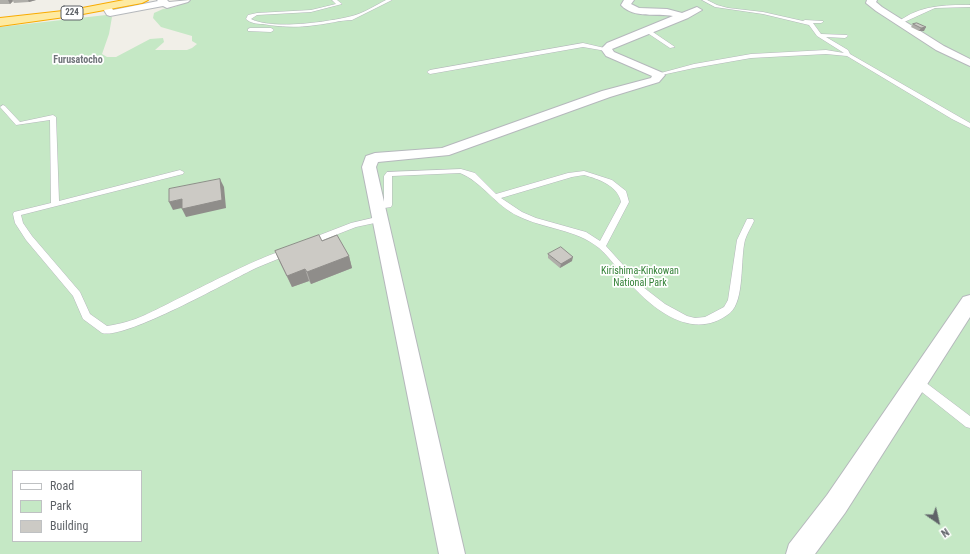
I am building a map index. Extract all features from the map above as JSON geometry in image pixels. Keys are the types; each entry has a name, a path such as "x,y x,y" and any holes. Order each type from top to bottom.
{"highway":[{"name":"224","path":"0,22 107,7 142,0"}],"street":[{"path":"107,7 110,12 135,9 163,1 167,5 185,0"},
{"path":"630,0 626,5 637,11 667,12 684,16"},
{"path":"872,0 871,3 940,48 970,63"},
{"path":"452,554 369,167 371,159 380,156 444,152 606,94 655,80 659,76 610,54 606,49 611,45 697,10"},
{"path":"799,554 836,504 970,302"}],"lane":[{"path":"334,0 340,4 311,11 257,14 250,16 248,19 250,21 292,26 355,17"},
{"path":"336,25 390,0"},
{"path":"697,10 707,1 728,9 763,13 801,21 810,24 819,35 846,51 848,55"},
{"path":"900,22 934,7 970,6"},
{"path":"801,21 821,22"},
{"path":"250,30 299,29 312,26 313,24"},
{"path":"648,31 672,47"},
{"path":"819,35 845,36"},
{"path":"430,72 583,45 606,49"},
{"path":"659,76 694,66 751,56 826,52 848,55 970,126"},
{"path":"3,107 18,124 53,117 55,204"},
{"path":"180,172 17,214 19,223 29,238 77,294 86,316 105,330 124,328 148,318 255,264 354,225 379,213 388,205 388,176 390,174 461,171 472,175 495,197 519,214 533,220 583,234 602,246 640,289 662,307 684,319 695,322 707,321 727,310 733,301 741,240 750,221"},
{"path":"495,197 571,175 591,175 609,182 623,193 625,202 602,246"},
{"path":"917,382 970,423"}],"green space":[{"name":"Kirishima-Kinkowan National Park","path":"189,0 970,0 970,554 0,554 0,27 106,15 112,17 109,34 102,54 107,57 116,57 150,39 163,38 164,42 155,50 187,50 197,44 192,41 192,36 161,27 153,18 154,13 163,9 175,7"}],"building":[{"path":"917,23 926,27 921,28 913,24"},
{"path":"220,179 222,200 182,209 182,199 169,202 169,189"},
{"path":"319,235 322,241 337,235 349,256 307,272 305,269 287,276 275,251"},
{"path":"561,247 573,257 561,264 548,254"}],"district":[{"name":"Furusatocho","path":"78,60"}]}
